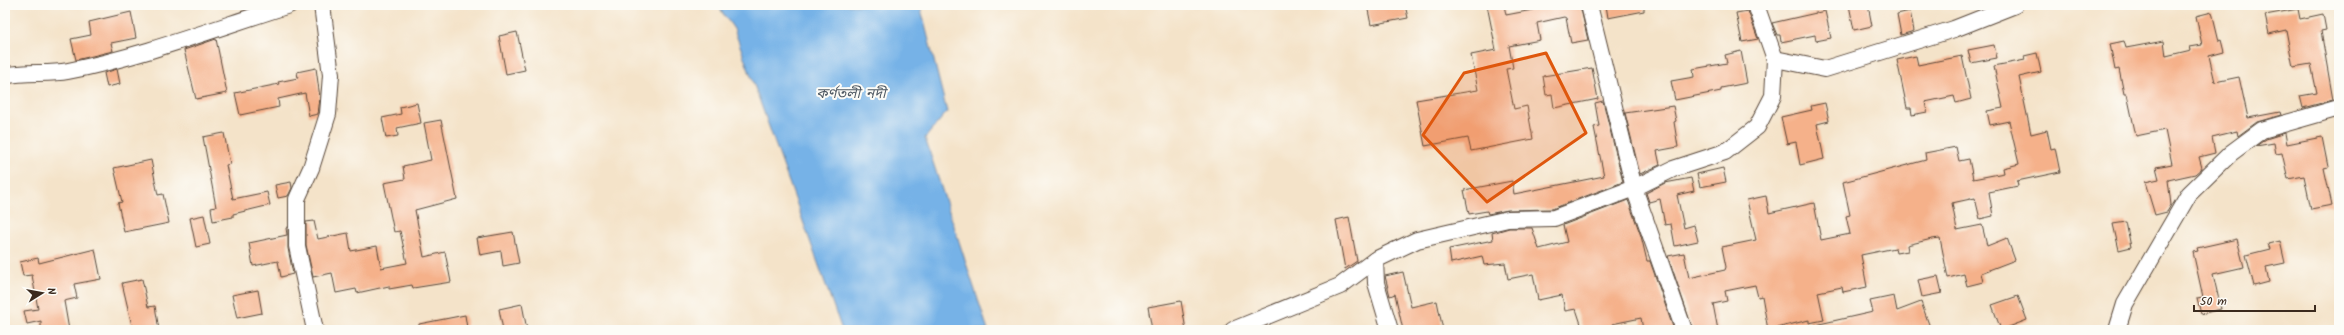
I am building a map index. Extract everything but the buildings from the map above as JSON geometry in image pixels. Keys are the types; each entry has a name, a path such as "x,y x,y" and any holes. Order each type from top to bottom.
{"street":[{"path":"5,76 15,73 67,71 106,62 154,49 289,5"},
{"path":"315,330 297,246 298,199 311,168 328,114 331,75 322,5"},
{"path":"1589,5 1634,188 1684,330"},
{"path":"1233,330 1340,286 1375,260 1417,240 1470,226 1508,219 1554,218 1634,188 1673,169 1725,152 1757,127 1773,96 1775,59 1756,5"},
{"path":"1775,59 1825,70 1954,29 2015,5"},
{"path":"2117,330 2125,304 2189,194 2231,153 2262,130 2339,108"},
{"path":"1375,260 1376,283 1390,330"}],"highlighted area":[{"path":"1546,53 1586,133 1487,202 1423,135 1464,73"}],"water":[{"name":"কর্ণতলী নদী","path":"717,5 920,5 947,112 925,138 988,330 842,330 734,29"}]}
